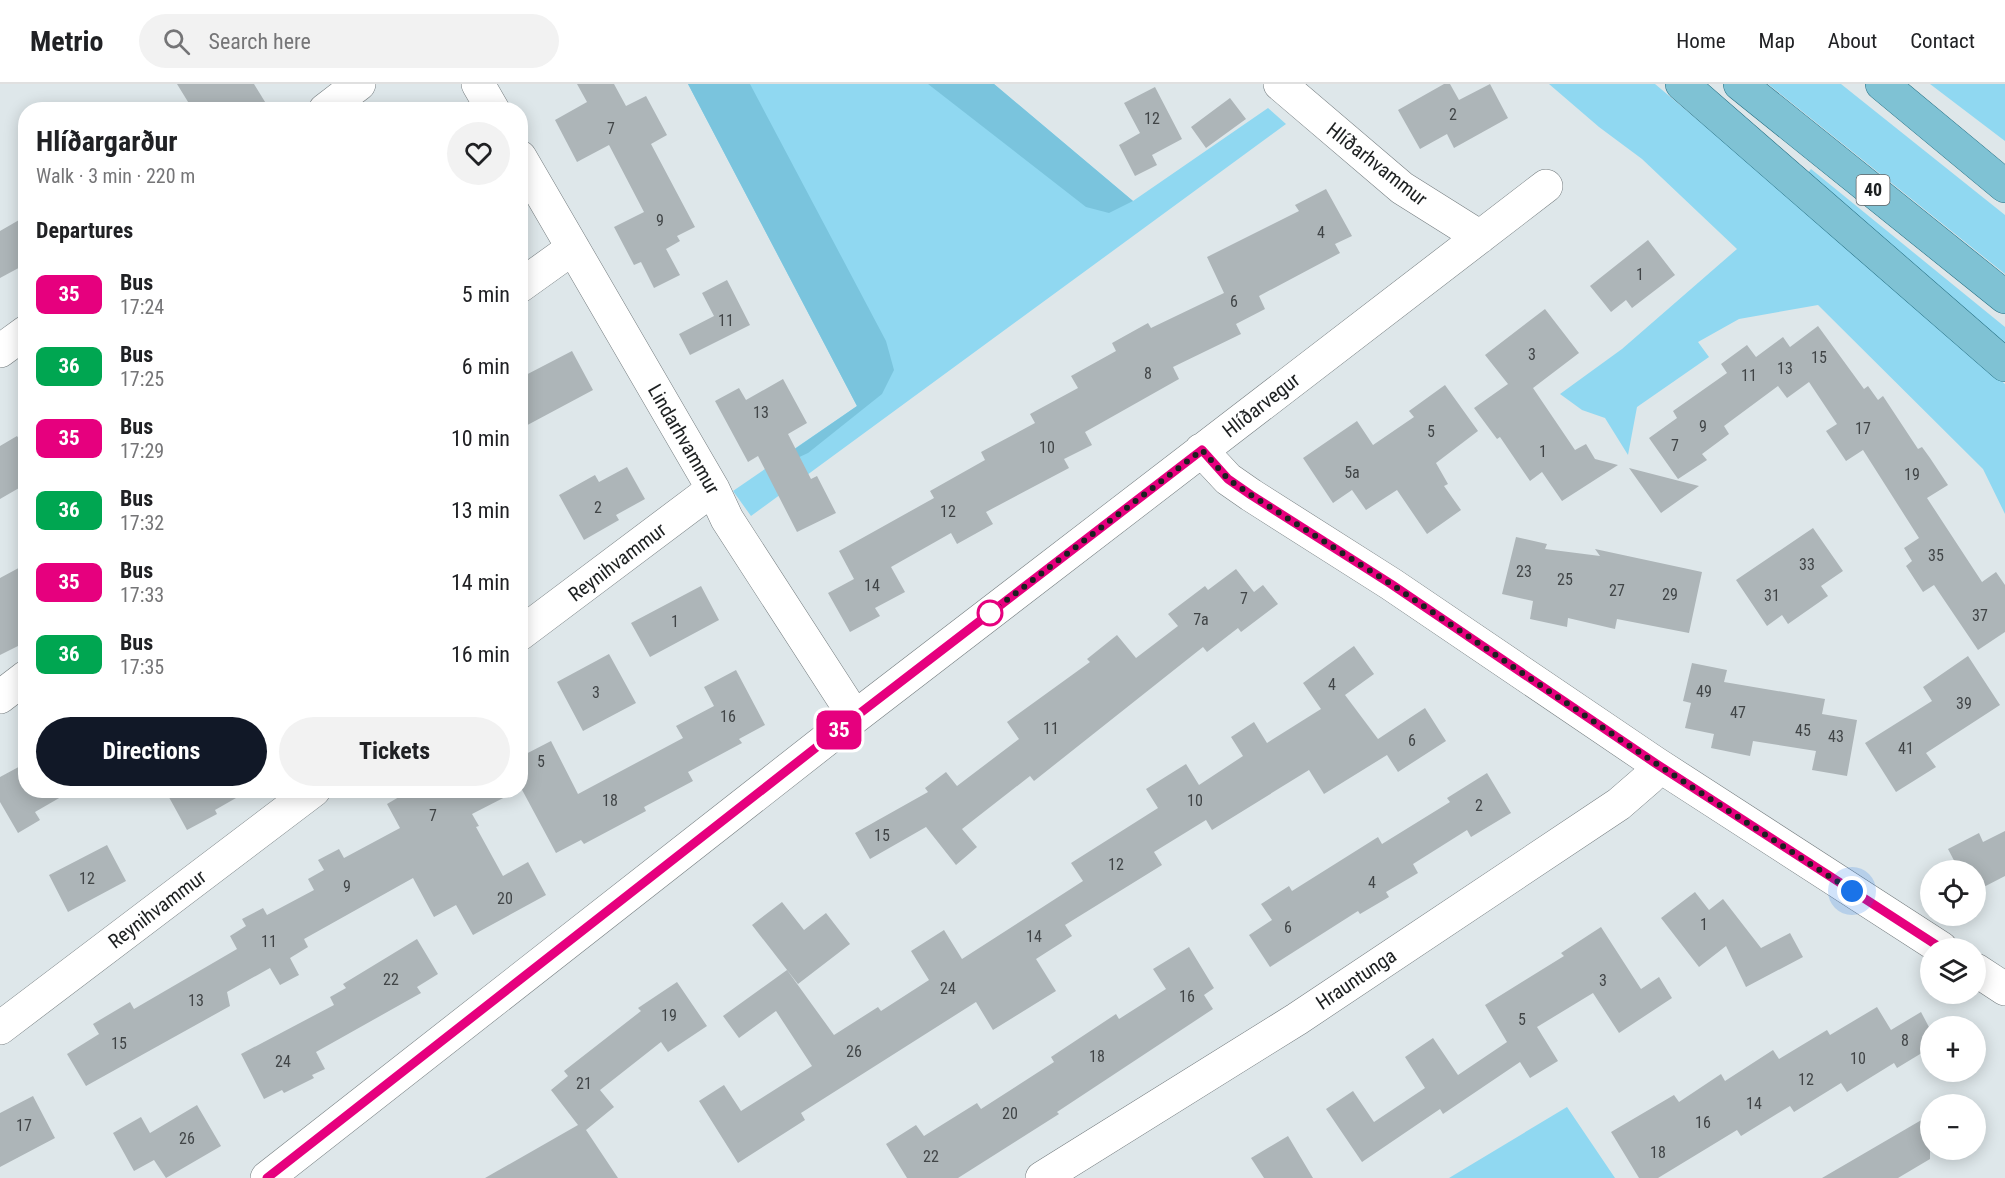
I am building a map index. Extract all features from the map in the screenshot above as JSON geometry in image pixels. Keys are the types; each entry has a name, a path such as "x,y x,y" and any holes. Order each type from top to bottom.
{"main road":[{"path":"1682,84 2005,365"},
{"name":"40","path":"1740,84 2005,297"},
{"path":"1882,84 2005,186"}],"street":[{"path":"335,102 359,84"},
{"path":"478,84 488,102"},
{"name":"Hlíðarhvammur","path":"1280,84 1402,188 1480,237"},
{"name":"Lindarhvammur","path":"528,171 713,489 727,519 855,717"},
{"name":"Hlíðarvegur","path":"267,1178 855,717 1546,186"},
{"path":"528,280 573,248"},
{"path":"0,351 18,338"},
{"path":"1202,450 1228,479 1411,597 1655,763 1926,938"},
{"name":"Reynihvammur","path":"528,628 713,489"},
{"path":"0,697 18,683"},
{"name":"Hrauntunga","path":"1042,1178 1297,1019 1619,804 1648,778 1655,763"},
{"name":"Reynihvammur","path":"0,1028 303,798"},
{"path":"1986,977 2005,989"}],"shaded area":[{"path":"688,84 994,84 1133,201 1268,108 1286,124 751,516 733,491 857,406"},
{"path":"688,84 750,84 886,341 894,370 882,394 808,453 795,459 786,455 857,406"},
{"path":"928,84 994,84 1133,201 1109,213 1086,207"},
{"path":"1549,84 1655,84 1863,259 2005,384 2005,514 1983,469 1818,305 1739,319 1698,342 1709,357 1637,407 1628,455 1605,418 1582,410 1560,394 1622,349 1737,249 1642,159 1599,127"},
{"path":"1768,84 1841,84 2005,215 2005,274"},
{"path":"1930,84 2005,84 2005,141 2001,138"},
{"path":"1811,169 2005,327 2005,351 1807,174"},
{"path":"1567,1107 1615,1178 1449,1178"}],"building":[{"path":"177,84 254,84 265,102 188,102"},
{"path":"577,84 614,84 626,106 646,96 667,135 651,144 695,227 677,236 680,241 666,249 680,275 654,288 641,262 634,265 614,227 644,212 609,145 577,162 555,120 587,102"},
{"path":"1444,84 1450,84 1459,100 1490,84 1508,118 1454,148 1447,134 1420,149 1398,110"},
{"path":"1155,87 1182,139 1152,155 1157,165 1135,176 1119,145 1140,133 1124,103"},
{"path":"1230,98 1246,119 1206,148 1191,127"},
{"path":"1326,189 1352,236 1335,244 1340,253 1259,296 1265,309 1236,324 1241,334 1173,367 1179,379 1085,432 1092,445 1064,459 1069,468 986,512 993,524 957,544 951,533 891,567 905,592 875,608 880,616 850,632 828,593 854,579 839,551 934,498 930,491 985,460 981,452 1035,423 1030,414 1078,388 1071,376 1116,351 1112,343 1148,323 1151,328 1224,293 1207,257 1299,211 1295,205"},
{"path":"18,221 18,268 0,278 0,231"},
{"path":"1648,240 1675,275 1632,308 1626,300 1611,312 1590,286"},
{"path":"727,280 750,325 690,355 679,334 714,316 702,293"},
{"path":"1545,309 1579,353 1533,388 1575,450 1586,444 1595,459 1618,465 1562,501 1542,472 1530,481 1500,437 1497,439 1474,408 1508,384 1485,355"},
{"path":"1818,326 1864,389 1868,386 1878,400 1883,396 1918,449 1922,447 1948,485 1927,498 1982,582 1996,572 2005,585 2005,632 1978,650 1934,585 1923,592 1906,566 1912,561 1904,548 1919,538 1863,450 1846,461 1826,431 1837,424 1809,382 1787,398 1778,386 1724,426 1729,434 1702,454 1707,460 1678,479 1649,438 1677,418 1673,411 1727,373 1721,364 1747,345 1756,357 1783,337 1790,347"},
{"path":"572,351 593,390 528,425 528,374"},
{"path":"783,379 807,423 788,434 811,479 817,476 836,513 797,532 758,456 748,462 715,401 739,388 746,400"},
{"path":"1445,385 1478,431 1436,463 1448,484 1444,486 1461,510 1427,534 1397,490 1366,510 1352,490 1333,503 1303,458 1357,421 1373,445 1414,417 1409,411"},
{"path":"17,436 18,438 18,489 0,499 0,446"},
{"path":"627,467 645,499 616,515 619,520 584,540 559,495 595,475 599,482"},
{"path":"1629,468 1699,486 1661,513"},
{"path":"1813,528 1843,571 1821,586 1828,596 1788,624 1782,615 1767,626 1736,580"},
{"path":"1516,537 1547,544 1545,549 1600,556 1595,549 1702,572 1689,633 1617,619 1615,629 1568,618 1567,627 1530,619 1533,601 1502,594"},
{"path":"18,568 18,646 0,655 0,578"},
{"path":"1236,569 1254,592 1263,585 1278,604 1241,632 1238,628 1207,652 1203,647 1034,781 1030,776 962,829 977,847 956,865 926,827 870,859 855,833 928,792 925,788 946,772 957,786 1019,739 1007,722 1090,662 1087,659 1117,635 1136,658 1178,626 1168,614 1205,586 1208,590"},
{"path":"701,586 719,620 650,657 631,623"},
{"path":"1354,646 1374,674 1345,695 1378,739 1425,708 1446,741 1398,772 1387,755 1324,794 1309,770 1212,830 1206,820 1154,852 1162,865 1065,925 1072,936 1036,959 1056,991 993,1030 976,1002 801,1113 805,1120 738,1163 699,1101 724,1085 741,1111 812,1066 776,1011 739,1038 723,1016 787,970 834,1035 878,1007 881,1011 929,980 911,951 944,930 962,959 1083,881 1071,863 1158,808 1146,789 1186,764 1199,785 1243,756 1231,737 1254,722 1267,743 1321,709 1303,683"},
{"path":"609,654 636,703 583,731 557,682"},
{"path":"1968,656 2000,705 1926,753 1936,767 1896,792 1865,743 1932,701 1923,687"},
{"path":"1692,663 1727,670 1724,682 1825,699 1822,714 1857,720 1847,776 1812,770 1816,751 1753,741 1750,756 1711,748 1714,734 1685,728 1691,703 1683,701"},
{"path":"736,670 765,725 739,739 742,743 688,772 693,781 644,807 646,811 584,844 581,840 556,853 526,798 528,753 551,741 578,794 683,738 676,726 714,706 704,687"},
{"path":"18,767 18,798 59,798 35,812 40,820 18,833 0,802 0,777"},
{"path":"1487,773 1511,813 1471,837 1467,830 1413,864 1418,873 1386,892 1389,897 1360,914 1358,911 1270,967 1249,935 1272,920 1261,904 1289,886 1292,891 1378,837 1382,844 1450,802 1447,798"},
{"path":"169,798 236,798 215,810 217,814 187,830"},
{"path":"397,798 503,798 472,814 479,826 476,827 503,876 528,862 546,895 473,935 456,905 434,917 413,878 304,939 308,947 290,958 299,975 280,985 270,968 227,992 230,1006 86,1086 67,1054 99,1034 93,1024 130,1002 134,1009 237,949 230,936 246,926 242,919 263,908 267,915 314,890 308,879 324,870 318,860 339,849 344,858 400,828 387,804"},
{"path":"2005,831 2005,876 1986,886 1986,860 1954,860 1948,849 1979,833 1983,842"},
{"path":"107,845 126,881 68,912 49,875"},
{"path":"1695,892 1709,910 1723,899 1761,948 1790,933 1803,957 1746,987 1726,946 1699,967 1661,918"},
{"path":"782,902 804,930 826,913 850,944 798,984 752,925"},
{"path":"1601,927 1641,989 1659,977 1672,998 1619,1033 1593,993 1537,1027 1558,1061 1530,1078 1520,1062 1443,1114 1440,1109 1362,1162 1326,1109 1353,1091 1374,1122 1425,1088 1405,1057 1433,1038 1458,1075 1507,1042 1485,1005 1564,956 1561,953"},
{"path":"417,939 438,974 417,987 421,993 316,1052 325,1069 312,1075 314,1078 284,1093 282,1090 264,1099 241,1054 334,1005 330,997 346,988 343,984"},
{"path":"1189,947 1214,988 1204,995 1213,1009 1057,1112 1059,1114 958,1178 907,1178 886,1144 916,1125 924,1136 977,1103 981,1109 1054,1062 1051,1057 1116,1014 1119,1019 1166,989 1153,969"},
{"path":"677,982 707,1026 668,1052 661,1042 600,1090 614,1107 586,1130 618,1178 485,1178 578,1125 551,1090 568,1076 564,1071 641,1011 638,1008"},
{"path":"1877,1007 1891,1030 1921,1012 1923,1016 1920,1016 1920,1054 1897,1068 1894,1063 1847,1092 1841,1083 1794,1112 1790,1106 1741,1136 1737,1130 1658,1178 1639,1178 1611,1132 1674,1095 1679,1102 1721,1074 1725,1081 1773,1050 1779,1059 1827,1030 1830,1035"},
{"path":"33,1096 55,1138 0,1167 0,1113"},
{"path":"197,1105 221,1146 166,1178 154,1160 134,1171 113,1133 141,1117 150,1133"},
{"path":"1920,1121 1920,1160 1928,1160 1898,1178 1822,1178"},
{"path":"1288,1136 1313,1178 1264,1178 1251,1158"}],"bus line":[{"name":"35","path":"267,1178 855,717 1202,450 1228,479 1251,495 1391,584 1655,763 1925,938"}],"route":[{"path":"990,613 1202,450 1228,479 1251,495 1391,584 1655,763 1852,891"}]}
